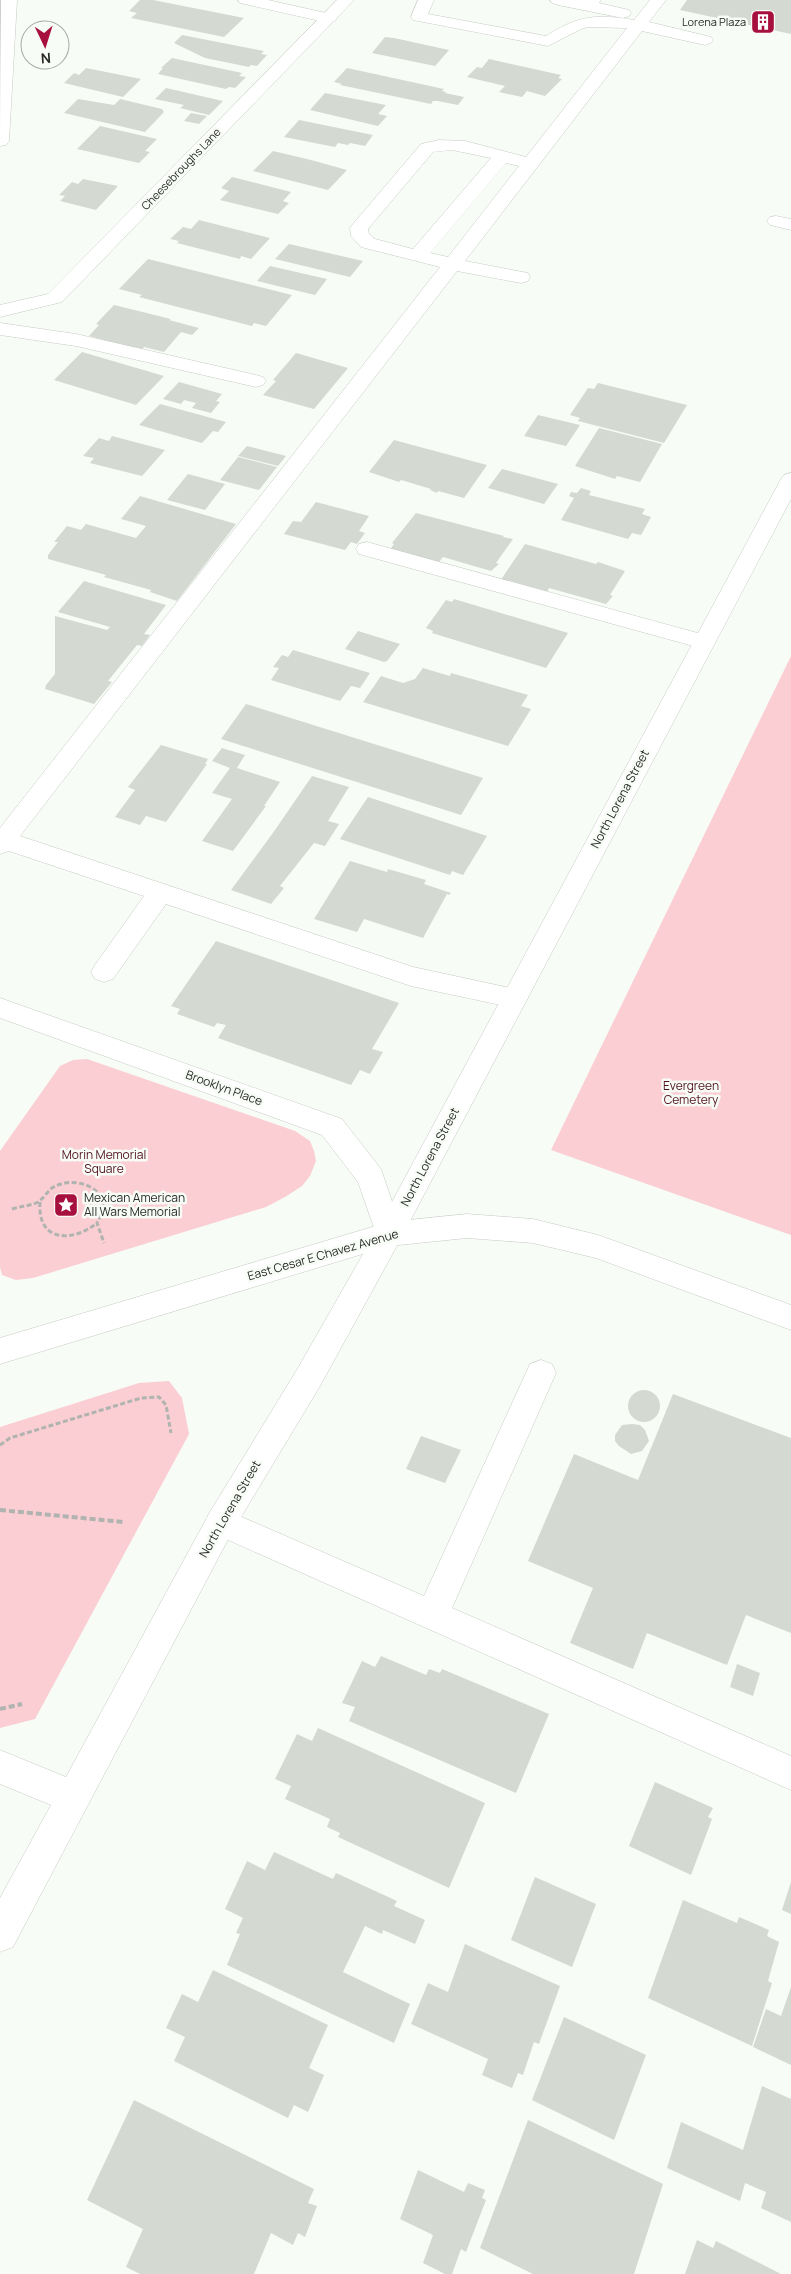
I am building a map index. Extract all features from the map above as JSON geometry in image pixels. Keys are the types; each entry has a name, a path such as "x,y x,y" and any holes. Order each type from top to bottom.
{"street":[{"path":"0,141 9,0"},
{"path":"246,0 329,18"},
{"name":"Cheesebroughs Lane","path":"0,311 55,298 346,0"},
{"path":"426,0 419,17 548,41 576,24 640,22"},
{"path":"558,0 591,3 640,22 706,40"},
{"path":"515,998 411,976 2,842 658,0"},
{"path":"521,277 452,264 368,243 360,236 359,228 427,148 441,144 457,145 530,164"},
{"path":"418,255 502,157"},
{"path":"0,329 76,340 256,381"},
{"name":"North Lorena Street","path":"0,1934 221,1522 309,1377 389,1234 791,479"},
{"path":"367,549 704,642"},
{"path":"104,972 160,893"},
{"name":"Brooklyn Place","path":"0,1008 332,1127 371,1176 389,1234"},
{"name":"East Cesar E Chavez Avenue","path":"0,1351 389,1234 467,1226 533,1231 598,1247 791,1318"},
{"path":"430,1614 437,1604 541,1373"},
{"path":"221,1522 791,1773"},
{"path":"0,1767 74,1797"}],"path":[{"path":"64,1184 82,1184 92,1187 102,1197 103,1212 97,1223 79,1235 68,1236 52,1233 41,1224 38,1213 40,1202 53,1188 64,1184"},
{"path":"12,1209 40,1202"},
{"path":"97,1223 104,1243"},
{"path":"0,1445 10,1438 141,1398 159,1397 166,1405 171,1433"},
{"path":"0,1510 123,1522"},
{"path":"0,1708 22,1704"}],"green space":[{"name":"Evergreen Cemetery","path":"791,656 791,1235 551,1150"},
{"name":"Morin Memorial Square","path":"87,1059 295,1131 310,1141 314,1151 316,1161 310,1176 302,1186 266,1207 33,1278 16,1280 2,1275 0,1267 0,1151 60,1066 73,1060"},
{"path":"169,1381 182,1398 189,1434 35,1719 0,1728 0,1427 139,1383"}],"building":[{"path":"140,0 153,0 244,18 224,37 131,18 137,13 129,11"},
{"name":"Lorena Plaza","path":"687,0 791,0 791,34 680,10"},
{"path":"182,35 264,51 261,54 267,55 257,66 251,65 249,67 205,58 174,43"},
{"path":"385,37 449,50 435,66 372,53"},
{"path":"172,58 242,73 239,76 246,77 235,88 229,87 226,89 158,74 163,68 161,68"},
{"path":"489,59 561,75 558,78 562,79 545,96 527,91 522,97 499,92 505,86 467,77 477,67 482,68"},
{"path":"86,68 141,79 123,97 64,83 74,73 79,75"},
{"path":"347,68 444,89 442,91 445,93 464,97 458,105 438,101 433,101 431,104 340,85 342,84 334,82"},
{"path":"166,88 223,101 209,115 180,108 184,105 155,99"},
{"path":"325,93 386,105 378,114 387,116 378,126 310,110"},
{"path":"78,99 114,105 120,99 162,109 164,112 145,132 64,113"},
{"path":"191,113 207,116 199,124 184,121"},
{"path":"299,120 373,135 365,146 338,143 335,147 284,137"},
{"path":"100,126 157,139 145,151 150,152 139,163 77,149"},
{"path":"273,151 347,170 328,190 253,171"},
{"path":"232,177 291,192 283,201 289,203 278,214 220,200 229,191 221,188"},
{"path":"83,179 118,186 96,210 60,201 65,196 59,195 72,182 78,184"},
{"path":"199,220 270,238 251,259 241,256 240,259 177,243 179,241 170,239 183,227 191,229"},
{"path":"289,244 363,261 350,277 275,259"},
{"path":"148,259 292,295 266,326 254,323 252,326 139,297 142,295 119,289"},
{"path":"270,266 327,279 315,295 257,281"},
{"path":"114,305 199,328 192,335 181,332 164,352 144,347 142,350 89,336 99,325 96,324"},
{"path":"82,352 164,376 136,405 54,380"},
{"path":"296,353 348,368 314,409 263,395 276,381 273,380"},
{"path":"179,382 222,394 216,401 220,402 211,413 192,408 196,403 184,400 181,404 163,399"},
{"path":"598,383 687,405 664,443 578,421 580,418 570,415 588,388 594,389"},
{"path":"160,404 226,422 218,432 213,431 202,443 139,425"},
{"path":"538,415 580,425 566,446 524,436"},
{"path":"599,428 662,444 640,482 617,476 615,479 575,466"},
{"path":"112,436 165,450 142,476 90,463 94,458 83,456 99,438 109,441"},
{"path":"394,440 487,465 464,498 438,491 437,493 431,489 401,480 399,482 369,472"},
{"path":"247,446 286,456 278,466 238,456"},
{"path":"238,457 277,467 259,490 220,480"},
{"path":"502,469 558,484 544,504 488,488"},
{"path":"188,474 225,484 205,510 167,500"},
{"path":"581,488 591,491 589,495 645,509 642,514 651,517 641,535 632,533 628,539 561,520 574,498 569,496 571,492 577,493"},
{"path":"140,496 236,524 177,601 150,592 151,590 104,577 106,575 48,559 48,555 58,542 54,542 67,526 81,530 86,524 136,538 146,526 121,519"},
{"path":"316,502 369,516 359,531 365,533 357,544 351,542 345,550 284,534 293,521 301,522"},
{"path":"416,513 513,539 496,563 499,564 491,571 443,557 439,562 389,551 394,544 392,543"},
{"path":"525,544 596,564 598,562 625,571 610,595 613,596 606,604 549,588 546,594 500,581"},
{"path":"84,581 166,605 144,634 150,635 142,646 137,645 108,681 112,682 94,704 45,689 55,674 55,616 107,630 110,627 58,612"},
{"path":"454,599 568,633 546,668 432,633 433,631 426,628 446,600 452,602"},
{"path":"358,631 400,644 387,661 384,662 345,649"},
{"path":"293,650 370,673 360,688 351,686 340,701 271,680 279,668 273,667 282,655 288,657"},
{"path":"423,668 450,676 451,673 528,695 521,706 531,709 508,746 363,702 381,676 403,683 415,679"},
{"path":"246,704 483,778 461,815 221,739"},
{"path":"161,745 208,759 205,764 207,764 166,822 146,816 140,825 115,817 135,790 128,787"},
{"path":"222,748 245,755 237,768 280,782 264,806 266,806 233,851 202,841 232,799 212,793 230,768 212,761"},
{"path":"312,776 349,787 328,821 339,824 325,846 314,843 280,886 284,888 271,904 231,890 275,830"},
{"path":"368,797 487,836 463,875 452,871 450,875 340,839"},
{"path":"350,861 387,872 388,869 426,880 424,884 451,893 447,894 423,938 364,919 357,932 314,919"},
{"path":"216,941 399,1003 372,1049 383,1052 370,1074 360,1070 351,1085 218,1038 226,1025 217,1023 214,1027 177,1014 180,1009 171,1006"},
{"path":"644,1390 650,1391 655,1395 659,1400 659,1412 655,1417 650,1421 644,1422 638,1421 633,1417 629,1412 628,1406 629,1400 633,1395 638,1391"},
{"path":"673,1394 791,1438 791,1633 746,1615 727,1665 647,1633 633,1669 570,1643 593,1588 528,1561 574,1454 638,1480"},
{"path":"622,1425 640,1425 645,1430 649,1441 642,1451 631,1454 619,1446 615,1441 615,1435"},
{"path":"421,1436 461,1450 445,1483 406,1469"},
{"path":"381,1656 426,1675 429,1669 440,1673 442,1669 549,1714 516,1793 349,1721 355,1707 342,1703 362,1661 375,1667"},
{"path":"737,1664 760,1673 753,1696 730,1687"},
{"path":"318,1728 485,1803 449,1888 338,1837 340,1833 327,1827 330,1819 285,1799 291,1786 275,1779 297,1734 312,1741"},
{"path":"655,1782 713,1808 708,1817 712,1819 691,1875 629,1846"},
{"path":"274,1852 333,1879 336,1873 397,1901 394,1906 425,1920 415,1944 383,1930 382,1934 365,1926 343,1972 410,2004 394,2043 227,1965 240,1934 236,1933 243,1918 225,1909 247,1861 265,1870"},
{"path":"535,1877 596,1904 572,1967 511,1940"},
{"path":"791,1882 791,1914 782,1910"},
{"path":"683,1900 737,1923 739,1917 769,1930 767,1936 779,1942 768,1981 772,1983 752,2046 648,1998"},
{"path":"465,1944 560,1986 539,2044 534,2042 523,2075 518,2073 512,2088 482,2075 488,2059 411,2024 428,1983 448,1992"},
{"path":"213,1970 328,2025 309,2068 324,2075 308,2112 294,2105 288,2118 174,2061 185,2037 166,2028 182,1994 198,2002"},
{"path":"791,1987 791,2065 753,2047 766,2009 781,2016"},
{"path":"564,2017 646,2055 614,2140 532,2100"},
{"path":"762,2086 791,2099 791,2222 761,2208 766,2192 745,2183 740,2201 667,2168 681,2122 743,2150"},
{"path":"134,2100 314,2189 308,2203 317,2206 305,2237 298,2233 293,2245 271,2233 254,2274 140,2274 126,2267 143,2229 87,2200"},
{"path":"528,2120 663,2184 634,2274 533,2274 480,2248"},
{"path":"418,2170 464,2192 468,2183 485,2190 482,2198 486,2200 466,2252 461,2249 452,2274 445,2274 423,2263 433,2235 400,2219"},
{"path":"697,2240 713,2248 716,2241 781,2274 685,2274"}],"place":[{"name":"Lorena Plaza","path":"763,22"},
{"name":"Mexican American All Wars Memorial","path":"66,1205"}]}
